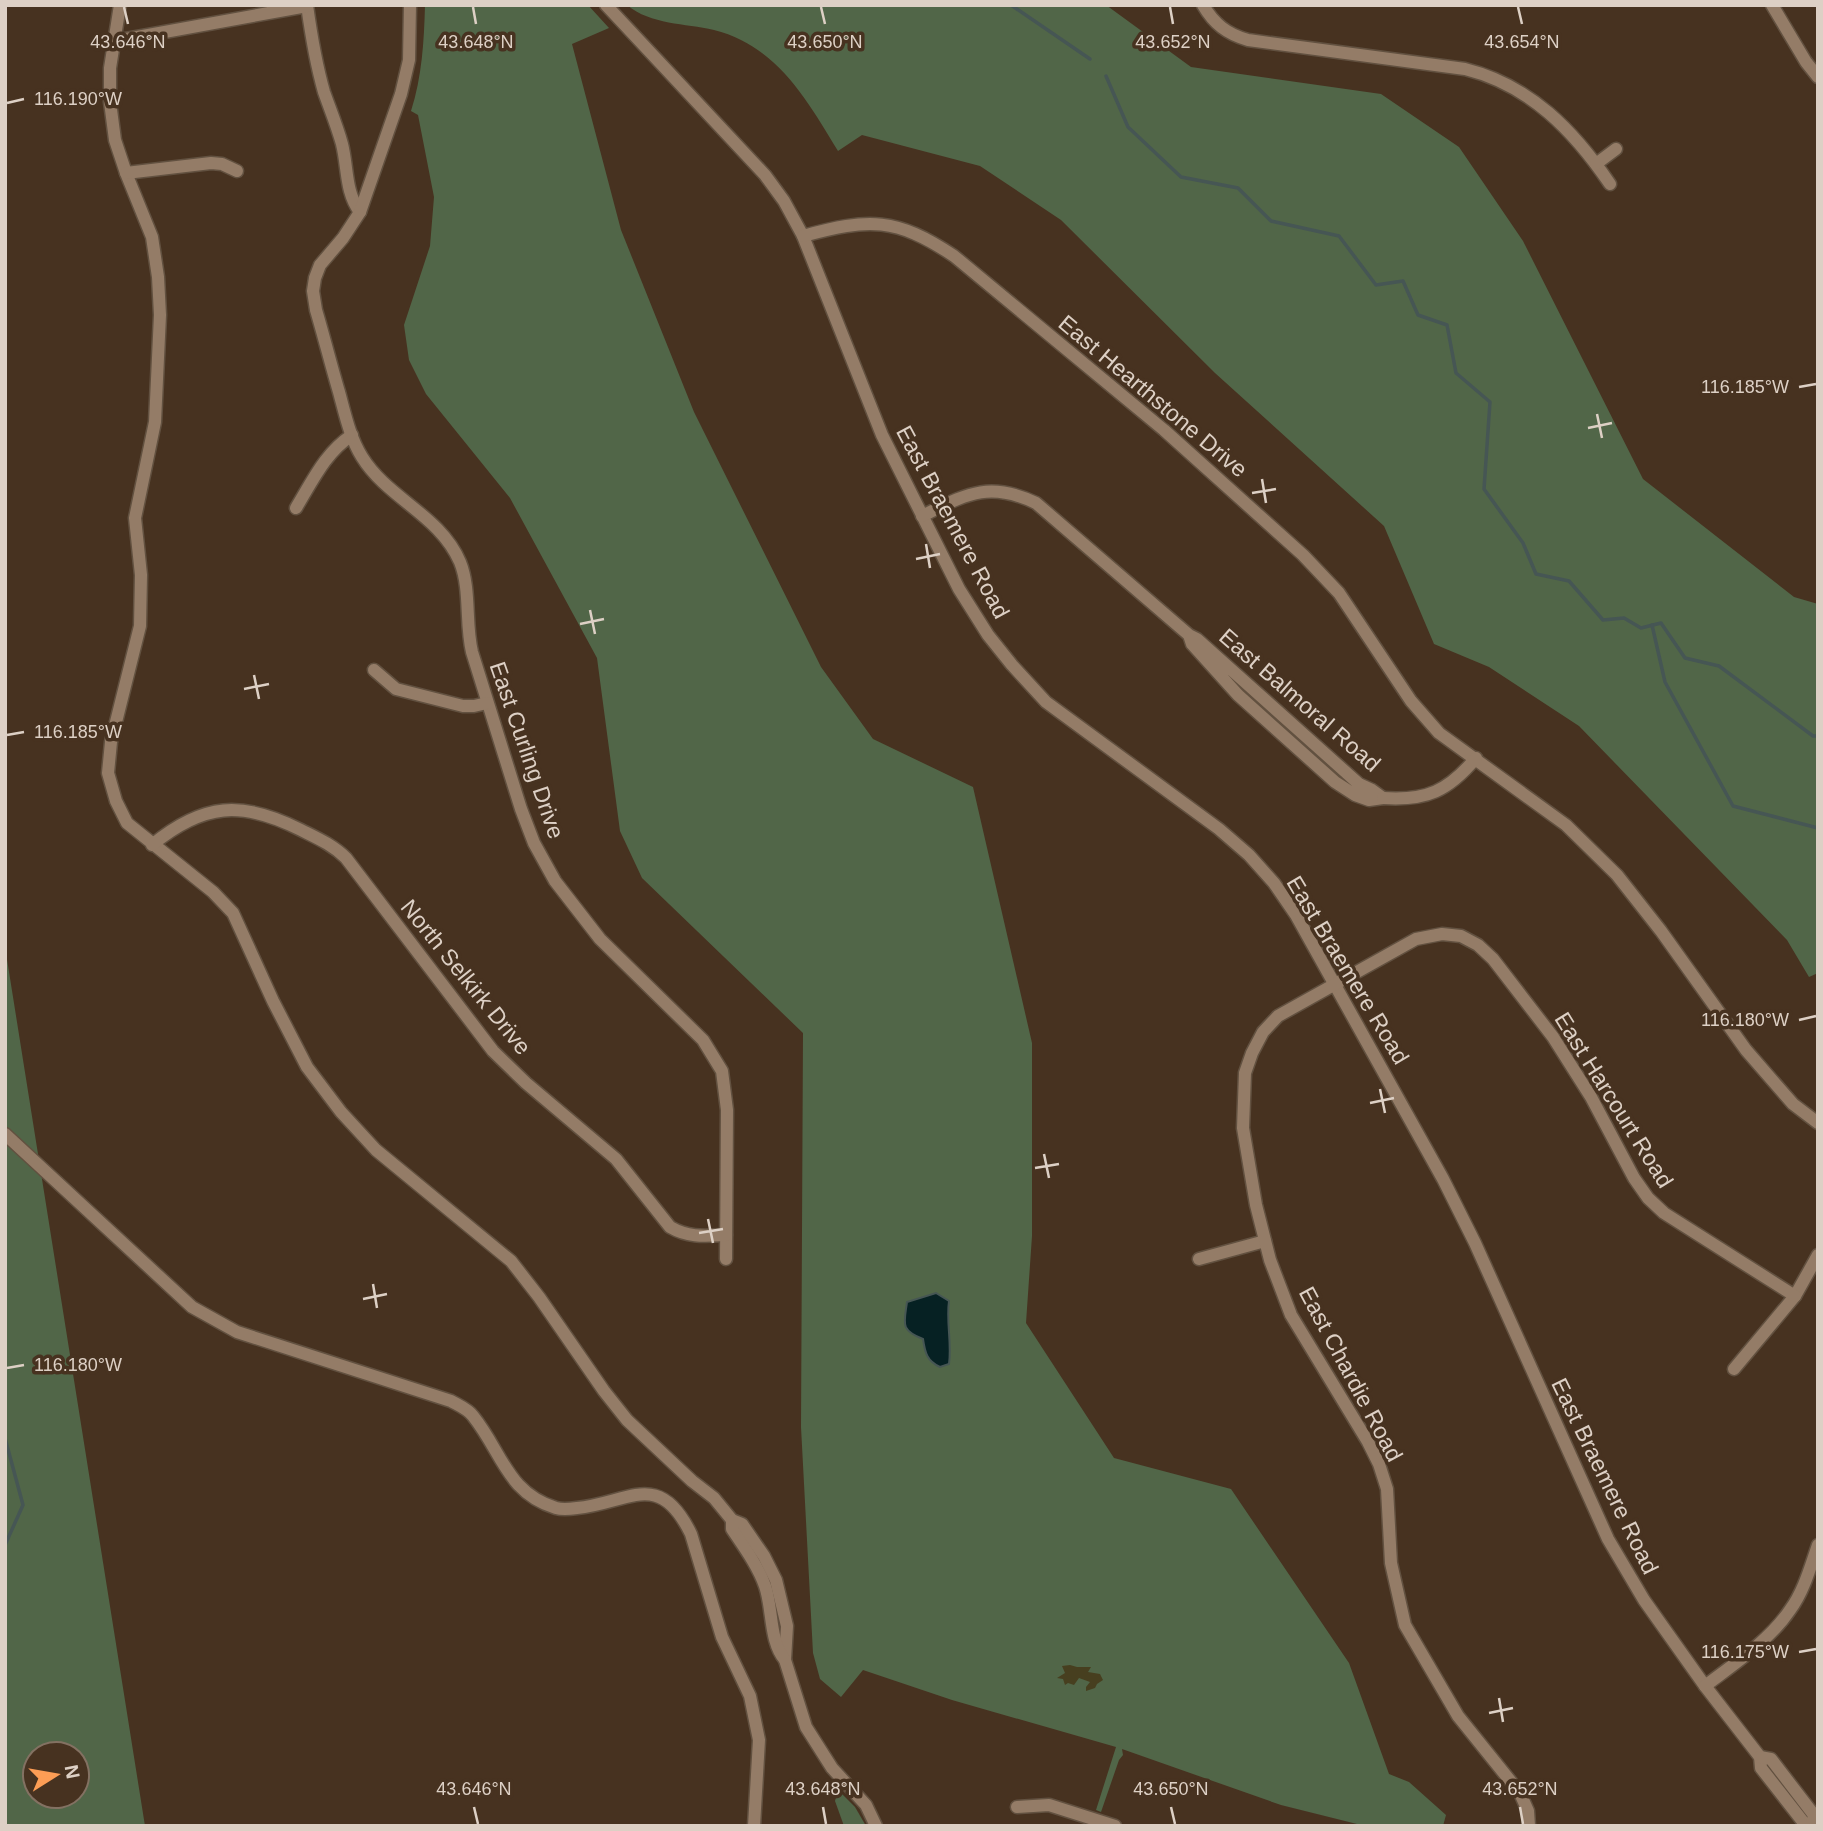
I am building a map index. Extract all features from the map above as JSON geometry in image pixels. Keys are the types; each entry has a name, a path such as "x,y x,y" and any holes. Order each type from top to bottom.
{"street":[{"path":"120,5 110,68 110,102 115,140 152,237 160,315 155,422 135,518 141,575 140,626 111,742 108,773 116,801 127,823 213,891 233,913 307,1067 341,1112 376,1150 511,1261 627,1420 714,1498 732,1520 742,1524 764,1556 776,1580 787,1626 785,1660 806,1727 832,1768 866,1805 876,1826"},
{"path":"115,41 307,5 313,47 344,155 349,192 360,212"},
{"path":"360,212 396,110 406,71 410,40 410,5"},
{"name":"East Braemere Road","path":"606,5 765,175 784,201 803,236 882,435 959,589 988,635 1046,702 1219,829 1249,855 1296,915 1443,1179 1475,1243 1608,1539 1644,1600 1760,1757 1761,1768 1804,1823 1813,1825"},
{"path":"1203,5 1211,19 1222,29 1248,40 1465,69 1490,76 1540,104 1560,121 1610,184"},
{"path":"1772,5 1790,37 1818,76"},
{"path":"1596,164 1616,149"},
{"path":"126,173 211,163 222,164 236,171"},
{"name":"East Curling Drive","path":"360,212 320,265 313,291 352,435 363,458 384,483 434,524 452,546 461,564 465,580 467,633 487,703 521,809 534,843 555,881 600,939 703,1040 722,1071 727,1110 726,1259"},
{"name":"East Hearthstone Drive","path":"803,236 839,226 864,224 889,225 925,236 954,256 1164,430 1303,555 1339,593 1411,701 1439,733 1566,825 1617,875 1661,931 1760,1069 1793,1104 1818,1123"},
{"path":"296,508 327,455 352,435"},
{"name":"East Balmoral Road","path":"922,516 961,497 985,491 1015,493 1036,503 1189,635 1192,644 1238,695 1335,782 1355,795 1369,800 1420,798 1443,789 1460,777 1476,758"},
{"path":"373,670 396,689 463,706 487,703"},
{"name":"North Selkirk Drive","path":"152,845 186,821 207,813 234,808 260,812 326,842 346,858 493,1051 533,1089 616,1159 670,1227 694,1236 726,1235"},
{"name":"East Harcourt Road","path":"1336,984 1416,939 1442,934 1461,936 1478,945 1493,959 1553,1037 1591,1097 1634,1178 1648,1198 1664,1213 1795,1296"},
{"name":"East Chardie Road","path":"1336,984 1278,1016 1263,1032 1245,1073 1243,1128 1265,1241 1291,1315 1379,1464 1387,1489 1391,1563 1405,1625 1458,1716 1520,1793 1528,1811 1529,1826"},
{"path":"5,1134 192,1307 237,1332 451,1401 471,1414 519,1487 537,1502 561,1510 587,1507 629,1495 647,1494 660,1497 671,1504 683,1518 691,1534 722,1637 750,1696 759,1740 754,1826"},
{"path":"1199,1259 1265,1241"},
{"path":"1734,1368 1795,1296 1818,1255"},
{"path":"1705,1686 1768,1635 1789,1613 1805,1584 1818,1545"},
{"path":"1017,1807 1048,1805 1115,1826"}],"green space":[{"path":"425,5 588,5 609,28 572,44 621,230 694,412 821,667 873,739 973,787 1032,1043 1032,1236 1026,1323 1114,1458 1231,1489 1349,1663 1389,1774 1409,1782 1446,1815 1443,1826 1365,1826 1281,1805 1122,1749 1123,1755 1101,1812 1096,1810 1116,1747 952,1700 863,1670 841,1697 820,1679 813,1653 801,1427 803,1033 642,878 620,831 597,658 510,498 426,394 409,360 404,325 430,246 434,197 418,115 411,111 422,59"},
{"path":"627,5 1106,5 1191,67 1381,94 1459,147 1523,241 1643,479 1794,597 1818,604 1818,973 1809,977 1787,940 1579,726 1489,667 1434,644 1384,526 1215,373 1061,220 980,166 862,135 838,151 788,77 756,48 714,30 647,16"},
{"path":"5,950 145,1826 5,1826"},
{"path":"838,1790 855,1807 866,1826 844,1826 835,1801"}],"sand":[{"path":"1062,1666 1091,1667 1088,1672 1100,1674 1103,1680 1095,1688 1086,1691 1090,1682 1079,1678 1074,1685 1065,1685 1063,1679 1057,1678 1065,1673"}],"water":[{"path":"936,1293 949,1301 949,1364 940,1367 929,1359 923,1339 910,1333 905,1325 907,1302"}],"waterway":[{"path":"1011,5 1090,59"},
{"path":"1106,76 1128,127 1181,177 1238,188 1271,221 1339,236 1376,285 1403,281 1418,315 1447,325 1456,373 1490,402 1484,489 1523,543 1536,574 1569,581 1603,620 1624,618 1641,628 1661,623 1685,658 1719,666 1813,736 1818,736"},
{"path":"1652,625 1665,682 1733,806 1818,828"},
{"path":"5,1438 23,1505 5,1545"}]}
